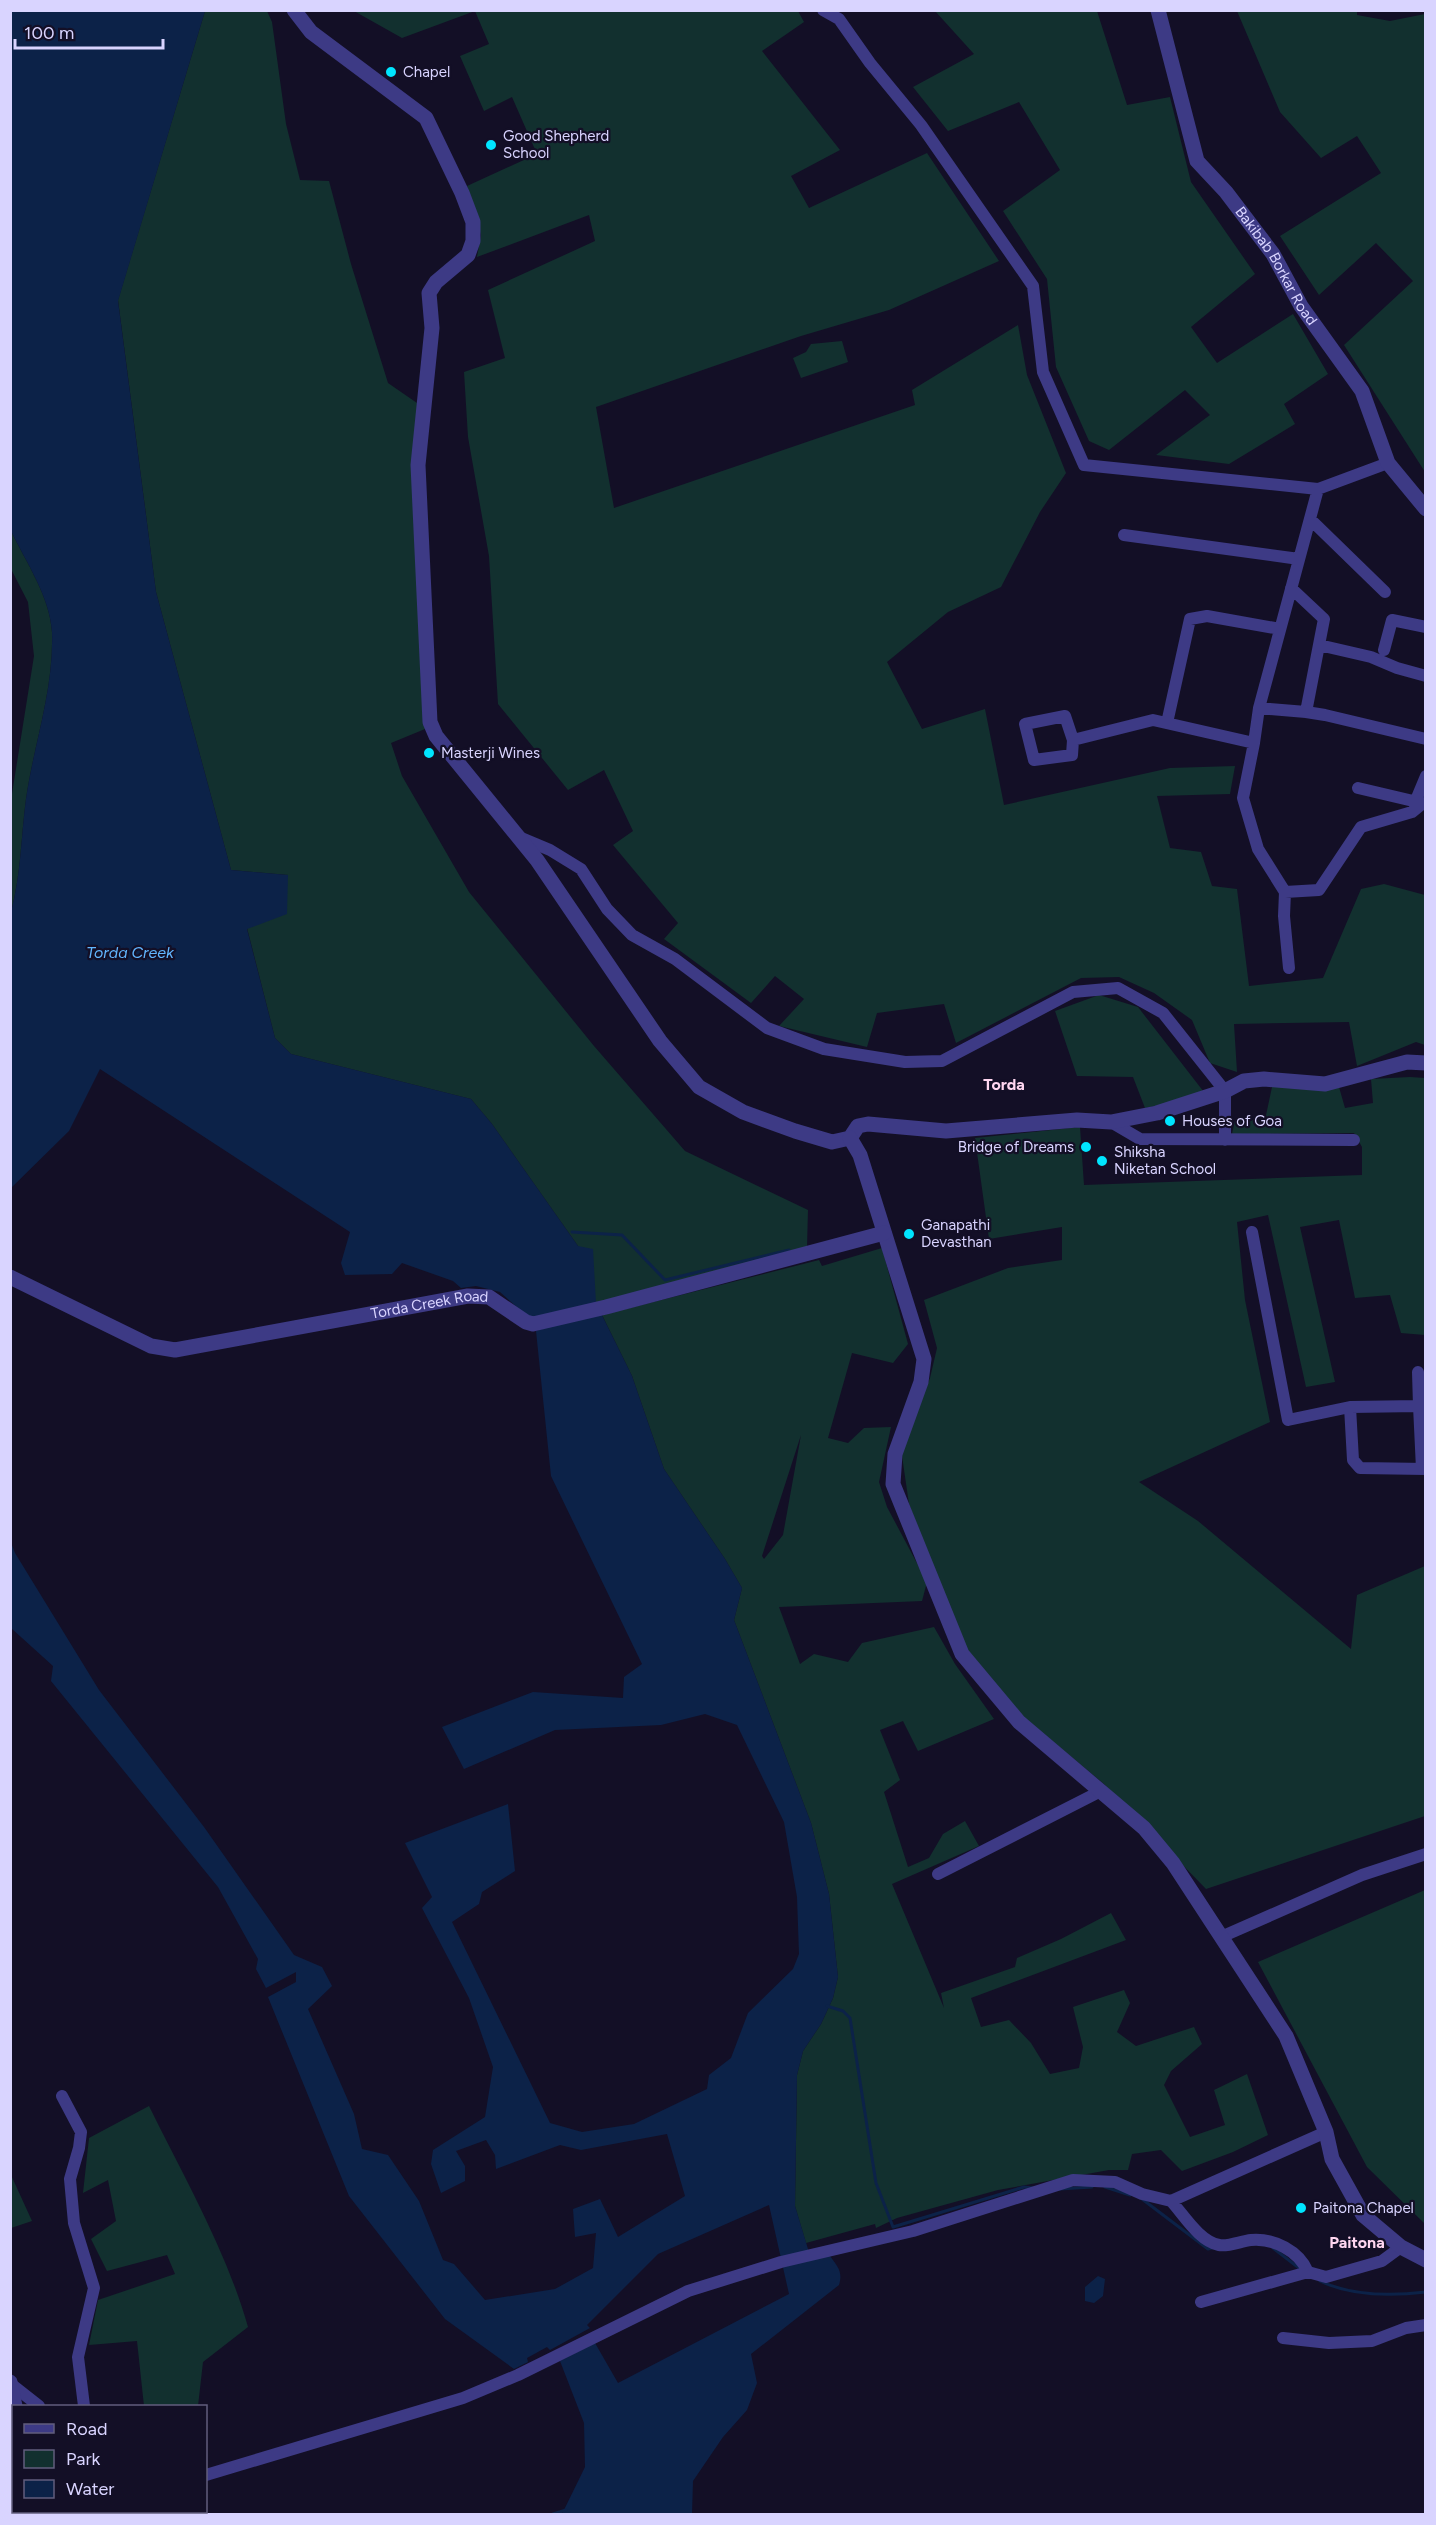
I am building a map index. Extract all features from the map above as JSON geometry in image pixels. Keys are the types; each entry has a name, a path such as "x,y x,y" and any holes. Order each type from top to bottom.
{"street":[{"path":"294,10 311,32 426,118 462,193 472,222 473,241 468,255 436,282 429,293 432,328 418,465 430,723 436,736 519,837 660,1041 699,1087 743,1112 832,1142 849,1138 858,1126 868,1124 946,1131 1077,1120 1111,1122 1157,1113 1225,1091 1244,1081 1264,1079 1325,1084 1407,1062 1425,1063"},
{"path":"823,10 839,19 870,63 921,125 1033,285 1043,372 1084,465 1318,489 1388,462"},
{"name":"Bakibab Borkar Road","path":"1158,10 1197,161 1226,192 1273,254 1301,306 1362,391 1388,462 1425,509"},
{"path":"1289,968 1284,916 1285,892 1258,849 1243,798 1260,708 1318,489"},
{"path":"1310,519 1385,592"},
{"path":"1124,536 1299,559"},
{"path":"1291,588 1324,619 1306,712"},
{"path":"1167,723 1190,619 1207,616 1280,629"},
{"path":"1384,650 1392,620 1425,627"},
{"path":"1319,645 1371,657 1425,676"},
{"path":"1260,708 1325,715 1425,739"},
{"path":"1065,716 1073,740 1072,755 1034,760 1025,724 1065,716"},
{"path":"1073,740 1153,720 1254,743"},
{"path":"1285,892 1319,890 1361,827 1412,812 1421,802 1425,776"},
{"path":"1358,788 1421,802"},
{"path":"519,837 550,850 581,870 607,909 632,935 675,959 767,1028 825,1049 905,1062 942,1061 1073,992 1118,988 1163,1013 1225,1091 1225,1140"},
{"path":"1111,1122 1140,1139 1354,1140"},
{"path":"849,1138 860,1155 924,1359 921,1382 895,1454 893,1484 962,1654 1019,1722 1144,1828 1173,1863 1286,2036 1326,2132 1332,2159 1364,2215 1401,2247 1425,2260"},
{"path":"1252,1232 1288,1420 1350,1407 1419,1407"},
{"name":"Torda Creek Road","path":"10,1277 151,1346 163,1350 175,1350 479,1295 489,1297 526,1322 533,1324 606,1307 884,1233"},
{"path":"1350,1407 1353,1460 1360,1468 1424,1469 1418,1372"},
{"path":"938,1874 1101,1791"},
{"path":"1221,1937 1362,1875 1425,1854"},
{"path":"62,2096 81,2132 70,2179 74,2223 94,2288 78,2357 84,2405"},
{"path":"1171,2201 1326,2132"},
{"path":"207,2475 463,2398 518,2375 688,2291 781,2262 914,2230 1072,2180 1114,2182 1142,2194 1171,2201 1204,2237 1219,2245 1269,2240 1286,2248 1303,2261 1308,2272"},
{"path":"1201,2302 1308,2272 1326,2277 1382,2261 1401,2247"},
{"path":"1283,2338 1329,2343 1372,2341 1406,2328 1425,2325"},
{"path":"11,2383 15,2405"},
{"path":"11,2383 38,2405"}],"green space":[{"path":"205,11 267,11 272,22 286,124 300,180 329,181 351,264 388,383 417,403 425,729 391,743 402,776 469,892 594,1046 685,1151 808,1210 807,1247 596,1303 578,1246 492,1124 471,1099 291,1054 275,1038 247,928 288,875 231,870 156,592 118,300"},
{"path":"354,11 475,11 402,38"},
{"path":"475,11 798,11 804,22 762,51 840,150 791,176 809,208 927,153 999,261 889,310 801,336 596,407 614,508 915,405 912,390 1018,325 1027,375 1066,473 1040,512 1001,587 948,612 887,662 922,729 985,709 1004,805 1170,768 1235,766 1230,794 1157,796 1170,848 1201,852 1212,886 1237,889 1249,986 1323,978 1361,889 1384,884 1425,895 1425,1045 1416,1042 1357,1066 1349,1022 1234,1024 1237,1072 1210,1063 1192,1020 1154,993 1119,977 1081,978 956,1043 944,1004 877,1013 867,1047 779,1026 804,999 775,976 751,1003 664,939 678,923 613,845 633,831 604,770 568,790 498,704 489,556 468,437 464,372 505,358 488,290 595,241 589,215 477,257 481,235 467,186 537,154 512,97 484,111 460,56 489,44"},
{"path":"935,11 1097,11 1127,105 1170,97 1191,182 1255,274 1191,327 1217,363 1293,314 1328,374 1284,404 1295,424 1229,464 1156,455 1210,415 1185,390 1109,450 1089,441 1056,367 1047,279 1003,211 1060,170 1019,102 948,131 913,87 974,54"},
{"path":"1237,11 1357,11 1357,15 1390,21 1425,14 1425,472 1344,345 1413,281 1376,243 1319,295 1280,236 1381,173 1357,136 1321,158 1280,112"},
{"path":"842,341 848,362 801,378 793,358 806,352 811,344"},
{"path":"11,531 47,606 52,632 52,654 47,696 29,778 19,870 11,912 11,800 34,656 28,602 11,569"},
{"path":"1099,995 1138,1007 1207,1096 1145,1108 1133,1077 1077,1076 1055,1011"},
{"path":"1425,1078 1425,1335 1401,1333 1390,1295 1355,1298 1339,1220 1300,1227 1335,1382 1306,1387 1268,1215 1237,1222 1245,1300 1270,1422 1139,1482 1198,1521 1351,1649 1357,1595 1425,1566 1425,1816 1206,1889 1104,1784 1026,1719 966,1655 909,1504 901,1449 930,1378 937,1348 924,1300 1008,1268 1062,1260 1062,1227 989,1239 975,1138 1080,1127 1084,1185 1362,1175 1362,1147 1354,1133 1232,1134 1235,1120 1265,1120 1272,1087 1339,1087 1345,1108 1373,1103 1371,1079"},
{"path":"882,1248 908,1344 893,1363 852,1353 828,1438 848,1443 864,1428 891,1427 879,1482 887,1507 927,1582 922,1601 779,1607 800,1664 814,1654 848,1662 862,1643 934,1627 955,1664 994,1719 918,1751 903,1721 880,1730 900,1780 884,1792 908,1867 929,1858 943,1834 965,1821 979,1846 892,1884 944,2008 941,1993 1015,1967 1017,1958 1061,1939 1111,1913 1126,1940 971,1998 981,2027 1009,2020 1031,2043 1050,2074 1079,2068 1083,2047 1073,2007 1124,1990 1130,2003 1117,2032 1136,2046 1194,2027 1202,2044 1171,2071 1164,2085 1190,2137 1225,2125 1214,2090 1247,2074 1268,2135 1233,2152 1182,2171 1161,2150 1132,2154 1128,2170 1109,2170 998,2190 897,2218 876,2228 875,2224 806,2243 795,2206 797,2075 803,2051 821,2024 833,1998 838,1977 829,1894 811,1823 734,1620 742,1588 664,1469 632,1376 602,1315 819,1260 822,1266","holes":["801,1435 783,1535 764,1559 762,1556"]},
{"path":"1425,1890 1425,2224 1367,2167 1258,1962"},
{"path":"149,2106 229,2271 248,2327 203,2362 198,2405 144,2405 137,2341 89,2345 98,2300 175,2274 167,2255 107,2271 91,2239 116,2221 108,2180 83,2193 89,2138"},
{"path":"10,2175 32,2221 11,2228"}],"water":[{"name":"Torda Creek","path":"11,11 205,11 118,301 156,592 231,870 288,875 287,914 247,929 275,1038 291,1054 471,1099 492,1124 578,1246 593,1249 596,1303 632,1376 664,1469 742,1588 734,1620 811,1823 829,1894 838,1977 833,1998 821,2024 803,2051 797,2075 795,2206 811,2259 830,2256 839,2270 840,2280 839,2285 751,2354 757,2383 747,2410 723,2437 693,2481 692,2514 562,2514 585,2467 584,2423 560,2361 595,2343 618,2383 789,2294 769,2205 658,2254 587,2325 590,2328 550,2350 547,2347 527,2358 528,2362 514,2369 445,2319 349,2196 268,1997 296,1982 296,1972 266,1988 256,1969 258,1959 218,1887 51,1681 53,1666 11,1628 10,1540 15,1553 99,1690 204,1827 294,1955 322,1967 332,1986 308,2009 354,2114 362,2149 388,2155 419,2201 443,2260 454,2264 485,2300 555,2289 593,2268 596,2233 575,2237 573,2209 600,2199 618,2237 685,2196 667,2134 581,2150 560,2145 496,2169 495,2155 486,2140 456,2151 465,2166 465,2181 441,2193 431,2164 433,2150 485,2117 493,2067 469,1998 422,1908 432,1897 405,1843 508,1804 515,1871 482,1892 479,1904 452,1922 550,2123 582,2132 634,2124 707,2089 709,2075 731,2058 748,2013 793,1969 799,1954 797,1897 784,1822 737,1725 705,1714 661,1725 555,1730 464,1769 442,1727 533,1692 623,1698 624,1677 642,1664 551,1476 536,1331 559,1323 528,1317 500,1292 476,1286 461,1288 453,1281 402,1263 392,1274 345,1275 341,1263 350,1232 100,1069 69,1131 11,1188 11,912 19,870 29,778 47,696 52,632 42,593 11,531"},
{"path":"1098,2276 1105,2279 1103,2296 1094,2303 1085,2301 1085,2287"}],"waterway":[{"path":"572,1232 622,1235 665,1280 789,1250"},
{"path":"827,2006 843,2011 850,2018 876,2183 893,2227 1024,2187 1033,2188"},
{"path":"1060,2189 1092,2187"},
{"path":"1105,2187 1130,2195"},
{"path":"1142,2199 1208,2249 1212,2248"},
{"path":"1273,2248 1299,2268"},
{"path":"1320,2281 1345,2290 1372,2294 1426,2292"},
{"path":"553,2514 566,2510"}],"place":[{"name":"Chapel","path":"391,72"},
{"name":"Good Shepherd School","path":"491,145"},
{"name":"Masterji Wines","path":"429,753"},
{"name":"Houses of Goa","path":"1170,1121"},
{"name":"Bridge of Dreams","path":"1086,1147"},
{"name":"Shiksha Niketan School","path":"1102,1161"},
{"name":"Ganapathi Devasthan","path":"909,1234"},
{"name":"Paitona Chapel","path":"1301,2208"}],"district":[{"name":"Torda","path":"1004,1084"},
{"name":"Paitona","path":"1357,2242"}]}
